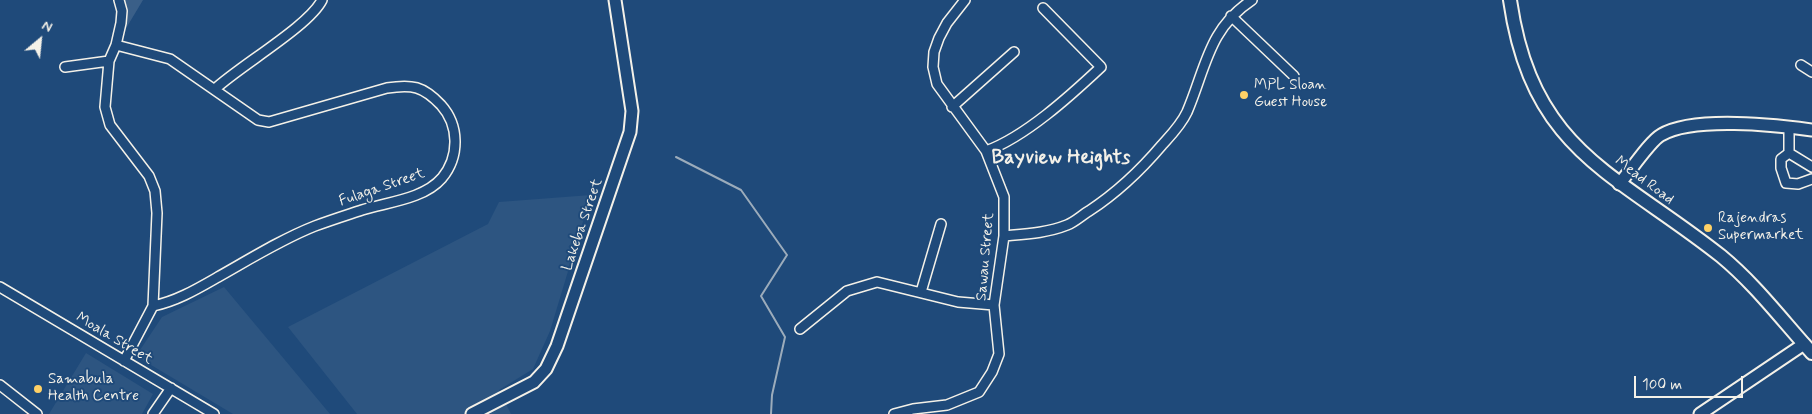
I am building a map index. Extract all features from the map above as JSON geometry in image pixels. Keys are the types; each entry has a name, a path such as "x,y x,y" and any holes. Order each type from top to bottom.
{"main road":[{"name":"Lakeba Street","path":"472,414 534,382 546,369 557,346 630,132 632,111 615,0"},
{"name":"Mead Road","path":"1510,0 1523,60 1550,116 1581,152 1619,184 1738,270 1808,348"},
{"path":"1619,184 1660,135 1687,127 1735,123 1812,130"},
{"path":"1700,414 1808,348"}],"street":[{"path":"119,0 122,11 116,45 109,61 105,108 110,125 138,159 149,176 155,191 157,222 153,306 124,361"},
{"path":"215,89 232,73 304,22 322,0"},
{"name":"Sawau Street","path":"894,414 913,409 947,405 979,392 992,372 999,354 994,305 1004,236 1004,197 986,150 952,107 937,84 933,66 934,52 947,23 965,0"},
{"path":"1004,236 1051,231 1070,224 1120,190 1137,174 1174,133 1187,113 1210,46 1232,16 1252,0"},
{"path":"986,150 1004,142 1048,113 1101,67 1044,8"},
{"path":"1232,16 1294,76"},
{"name":"Fulaga Street","path":"116,45 170,59 215,89 250,116 269,122 387,88 406,85 421,89 433,98 451,118 455,128 455,142 451,160 442,177 429,189 362,210 294,235 180,298 153,306"},
{"path":"952,107 1014,52"},
{"path":"65,67 109,61"},
{"path":"1801,65 1812,72"},
{"path":"1789,127 1789,153"},
{"path":"1789,153 1812,167"},
{"path":"1789,153 1781,159 1781,168 1786,183 1798,184 1812,179"},
{"path":"921,292 941,224"},
{"path":"800,329 847,291 861,285 877,282 958,302 994,305"},
{"name":"Moala Street","path":"0,287 214,414"},
{"path":"0,385 37,414"},
{"path":"153,414 171,388"}],"shaded area":[{"path":"118,0 143,0 116,45"},
{"path":"591,195 550,331 533,369 499,390 511,414 357,414 288,327 488,224 499,202"},
{"path":"224,287 330,414 233,414 136,356 162,317"},
{"path":"86,353 153,394 142,414 49,414"}],"waterway":[{"path":"676,157 741,190 787,255 761,296 785,337 772,395 771,414"}],"place":[{"name":"MPL Sloan Guest House","path":"1244,95"},
{"name":"Rajendras Supermarket","path":"1708,228"},
{"name":"Samabula Health Centre","path":"38,389"}],"district":[{"name":"Bayview Heights","path":"1061,159"}]}
